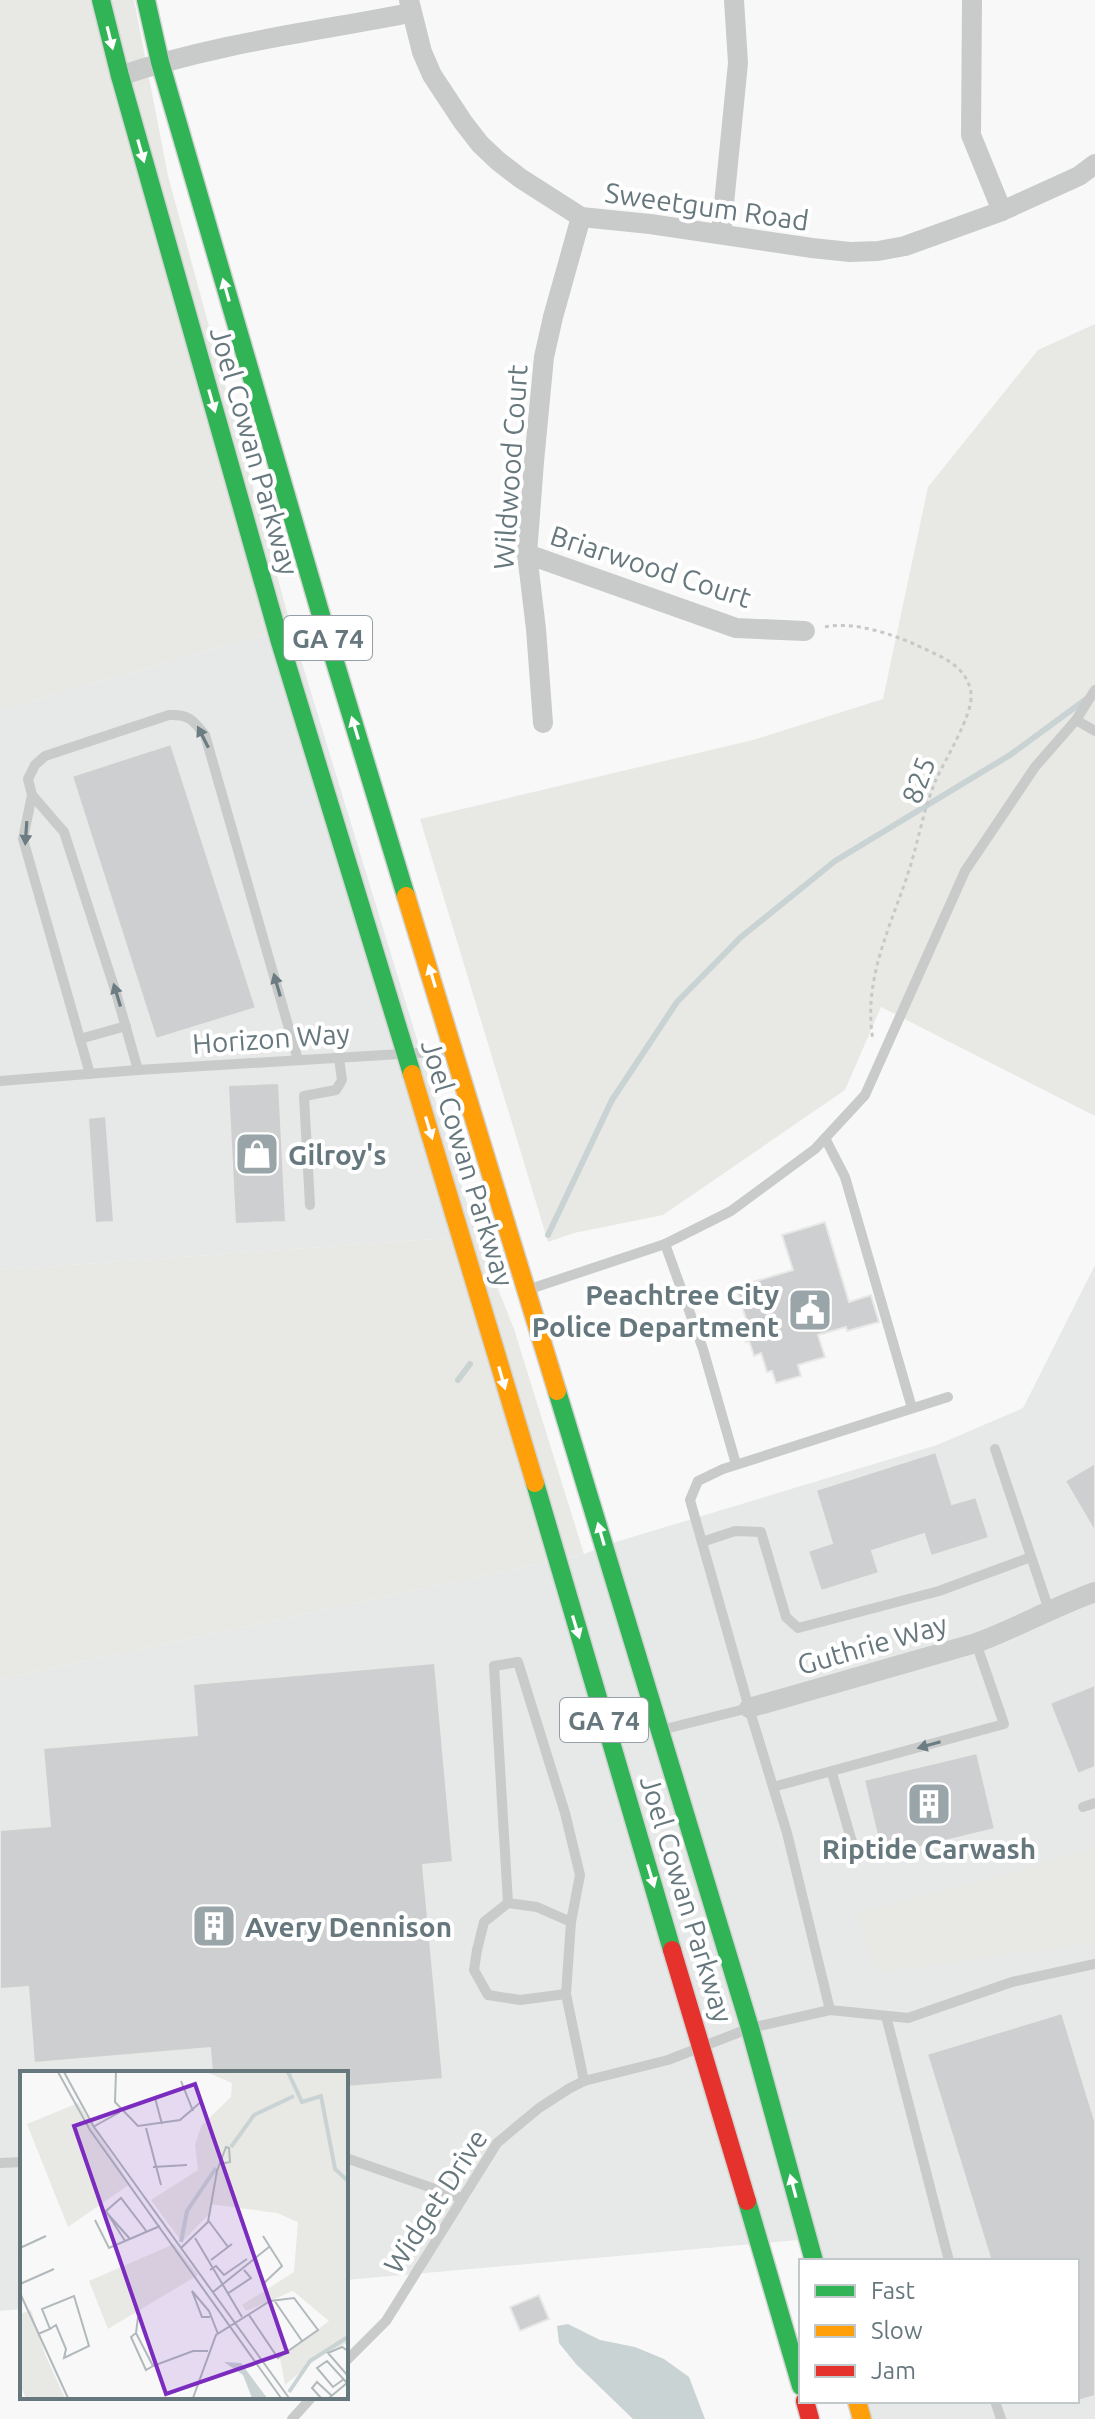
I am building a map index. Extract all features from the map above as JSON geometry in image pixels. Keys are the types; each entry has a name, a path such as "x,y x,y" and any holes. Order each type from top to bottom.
{"main road":[{"name":"Joel Cowan Parkway","path":"101,0 280,642 406,1053 799,2379"},
{"name":"Joel Cowan Parkway","path":"146,0 160,62 325,629 750,2028 813,2259"}],"street":[{"path":"721,234 738,63 734,0"},
{"path":"972,0 971,135 1002,211"},
{"path":"120,76 160,62 410,7"},
{"name":"Sweetgum Road","path":"410,7 422,52 432,75 480,144 520,178 581,217 812,248 878,251 905,246 1002,211 1079,176 1095,164"},
{"name":"Wildwood Court","path":"543,723 527,554 544,357 581,217"},
{"name":"Briarwood Court","path":"527,554 736,628 805,631"},
{"name":"Guthrie Way","path":"749,1708 976,1643 1095,1592"}],"lane":[{"path":"527,1290 665,1244 731,1211 815,1149 865,1095 965,871 1035,767 1076,720 1095,690"},
{"path":"90,1074 23,839 32,795 28,779 35,765 45,756 169,715 182,714 194,721 205,735 298,1060"},
{"path":"1076,720 1095,731"},
{"path":"32,795 64,832 138,1070"},
{"path":"80,1039 126,1026"},
{"name":"Horizon Way","path":"0,1081 455,1051"},
{"path":"310,1205 304,1096 336,1090 342,1080 339,1058"},
{"path":"825,1138 845,1177 912,1408"},
{"path":"665,1244 703,1349 736,1464"},
{"path":"830,2010 787,1833 690,1500 698,1481 736,1464 948,1397"},
{"path":"995,1449 1049,1610"},
{"path":"702,1542 735,1531 761,1532 786,1617 798,1628 939,1591 1031,1557"},
{"path":"773,1787 1004,1724 976,1643"},
{"path":"508,1903 494,1666 518,1662 565,1813 580,1875 571,1922 566,1994 584,2081"},
{"name":"Guthrie Way","path":"659,1730 749,1708"},
{"path":"832,1773 852,1842"},
{"path":"1083,1807 1095,1803"},
{"path":"566,1994 520,2000 488,1995 474,1970 484,1922 508,1903 537,1907 571,1922"},
{"name":"Widget Drive","path":"348,2359 386,2321 497,2143 539,2108 584,2081 672,2057 750,2028 830,2010 908,2018 1012,1982 1095,1964"},
{"path":"886,2016 948,2259"},
{"path":"348,2159 461,2198"},
{"path":"0,2163 20,2162"},
{"path":"292,2419 310,2399"}],"path":[{"name":"825","path":"805,631 836,625 862,628 906,640 950,662 965,675 971,695 968,712 934,784 873,976 869,1019 877,1068"}],"shaded area":[{"path":"0,0 134,0 168,176 291,627 0,710"},
{"path":"1095,324 1095,1116 881,1007 845,1090 663,1215 574,1233 548,1242 420,819 753,740 883,699 928,487 1038,350"},
{"path":"291,627 477,1236 0,1270 0,710"},
{"path":"477,1236 514,1329 584,1554 0,1679 0,1270"},
{"path":"1095,1265 1095,2419 858,2419 853,2403 1079,2403 1079,2259 805,2259 799,2240 348,2280 348,2071 20,2071 20,2309 0,2311 0,1679 584,1554 937,1445 1023,1408"},
{"path":"1095,1849 1095,1943 876,1973 858,1914"},
{"path":"568,2324 600,2340 635,2347 664,2359 689,2377 705,2419 633,2419 576,2364 559,2343 557,2326"}],"building":[{"path":"171,744 256,1008 156,1039 72,776"},
{"name":"Gilroy's","path":"279,1083 286,1222 235,1224 228,1085"},
{"path":"106,1116 114,1222 95,1223 88,1118"},
{"name":"Peachtree City Police Department","path":"825,1222 849,1302 871,1295 879,1322 818,1335 825,1357 798,1365 801,1376 776,1383 772,1371 767,1372 761,1353 754,1356 749,1341 746,1342 740,1321 746,1319 736,1287 793,1270 782,1235"},
{"path":"936,1452 952,1504 976,1497 989,1538 931,1556 924,1534 872,1551 879,1573 821,1591 808,1551 832,1543 816,1490"},
{"path":"1095,1463 1095,1532 1065,1481"},
{"name":"Avery Dennison","path":"435,1663 453,1862 423,1865 443,2079 348,2087 348,2071 212,2071 210,2048 34,2063 28,1987 0,1989 0,1830 50,1826 43,1748 197,1735 193,1684"},
{"path":"1095,1685 1095,1767 1078,1774 1050,1703"},
{"name":"Riptide Carwash","path":"977,1753 995,1829 882,1856 864,1780"},
{"path":"1062,2013 1095,2121 1095,2396 1079,2400 1079,2259 990,2259 927,2054"},
{"path":"539,2295 549,2319 520,2331 510,2307"}],"waterway":[{"path":"548,1235 612,1100 677,1002 741,937 835,861 1010,755 1085,700"},
{"path":"458,1380 470,1364"}],"traffic: fast":[{"path":"101,0 280,642 412,1074"},
{"path":"146,0 160,62 406,896"},
{"path":"557,1391 750,2028 813,2259"},
{"path":"535,1483 672,1950"},
{"path":"747,2201 799,2379"}],"traffic: slow":[{"path":"406,896 557,1391"},
{"path":"412,1074 535,1483"},
{"path":"858,2403 862,2419"}],"traffic: jam":[{"path":"672,1950 747,2201"},
{"path":"806,2403 810,2419"}],"place":[{"name":"Gilroy's","path":"257,1154"},
{"name":"Peachtree City Police Department","path":"810,1310"},
{"name":"Riptide Carwash","path":"929,1804"},
{"name":"Avery Dennison","path":"214,1926"}]}
